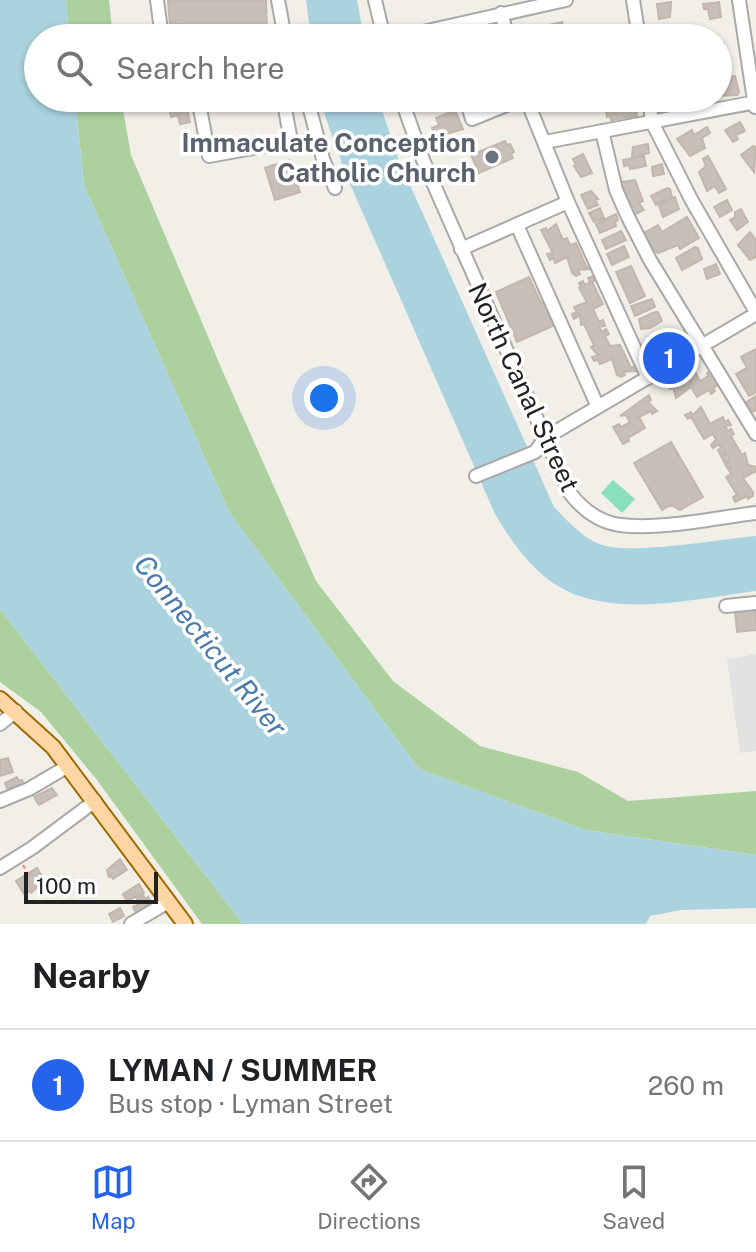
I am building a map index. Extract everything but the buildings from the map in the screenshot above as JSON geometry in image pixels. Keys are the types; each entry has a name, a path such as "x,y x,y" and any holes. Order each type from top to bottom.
{"main road":[{"path":"0,699 53,747 185,924"}],"street":[{"path":"157,0 160,24"},
{"path":"278,0 282,24"},
{"path":"375,0 381,24"},
{"path":"469,24 501,13 566,0"},
{"path":"633,0 637,24"},
{"path":"732,109 755,105 739,0"},
{"path":"501,13 504,24"},
{"path":"201,112 209,156 291,141 286,112"},
{"path":"311,112 323,159 335,188"},
{"name":"North Canal Street","path":"406,112 461,249 569,492 582,509 618,525 648,526 756,513"},
{"path":"470,112 472,119 490,112"},
{"path":"531,112 568,202 648,378"},
{"path":"476,476 531,453 545,438 756,313 692,201 652,122 651,112"},
{"path":"545,142 713,112"},
{"path":"602,131 616,190 628,217 756,434"},
{"path":"461,249 568,202"},
{"path":"517,225 598,407"},
{"path":"726,606 756,603"},
{"path":"0,724 16,711"},
{"path":"0,801 29,789 68,766"},
{"path":"0,868 95,801"},
{"path":"131,924 168,902"}],"green space":[{"path":"66,0 109,0 112,24 68,24"},
{"path":"76,112 123,112 131,155 316,581 393,681 480,746 578,772 628,801 756,791 756,855 586,830 419,769 229,512 84,185"},
{"path":"613,480 635,499 622,513 601,493"},
{"path":"0,609 243,924 202,924 97,780 41,712 0,682"}],"shaded area":[{"path":"756,654 756,751 740,753 727,659"}],"water":[{"name":"Connecticut River","path":"0,0 66,0 68,24 24,24 24,112 76,112 84,185 229,512 419,769 586,830 756,855 756,908 681,910 650,916 646,924 243,924 0,609"},
{"path":"306,0 357,0 361,24 309,24"},
{"path":"324,112 383,112 398,158 554,507 588,538 616,548 756,536 756,591 647,604 592,600 567,591 545,577 524,555 495,514 347,177"}],"place":[{"name":"Immaculate Conception Catholic Church","path":"492,157"},
{"name":"LYMAN / SUMMER","path":"669,358"}]}
